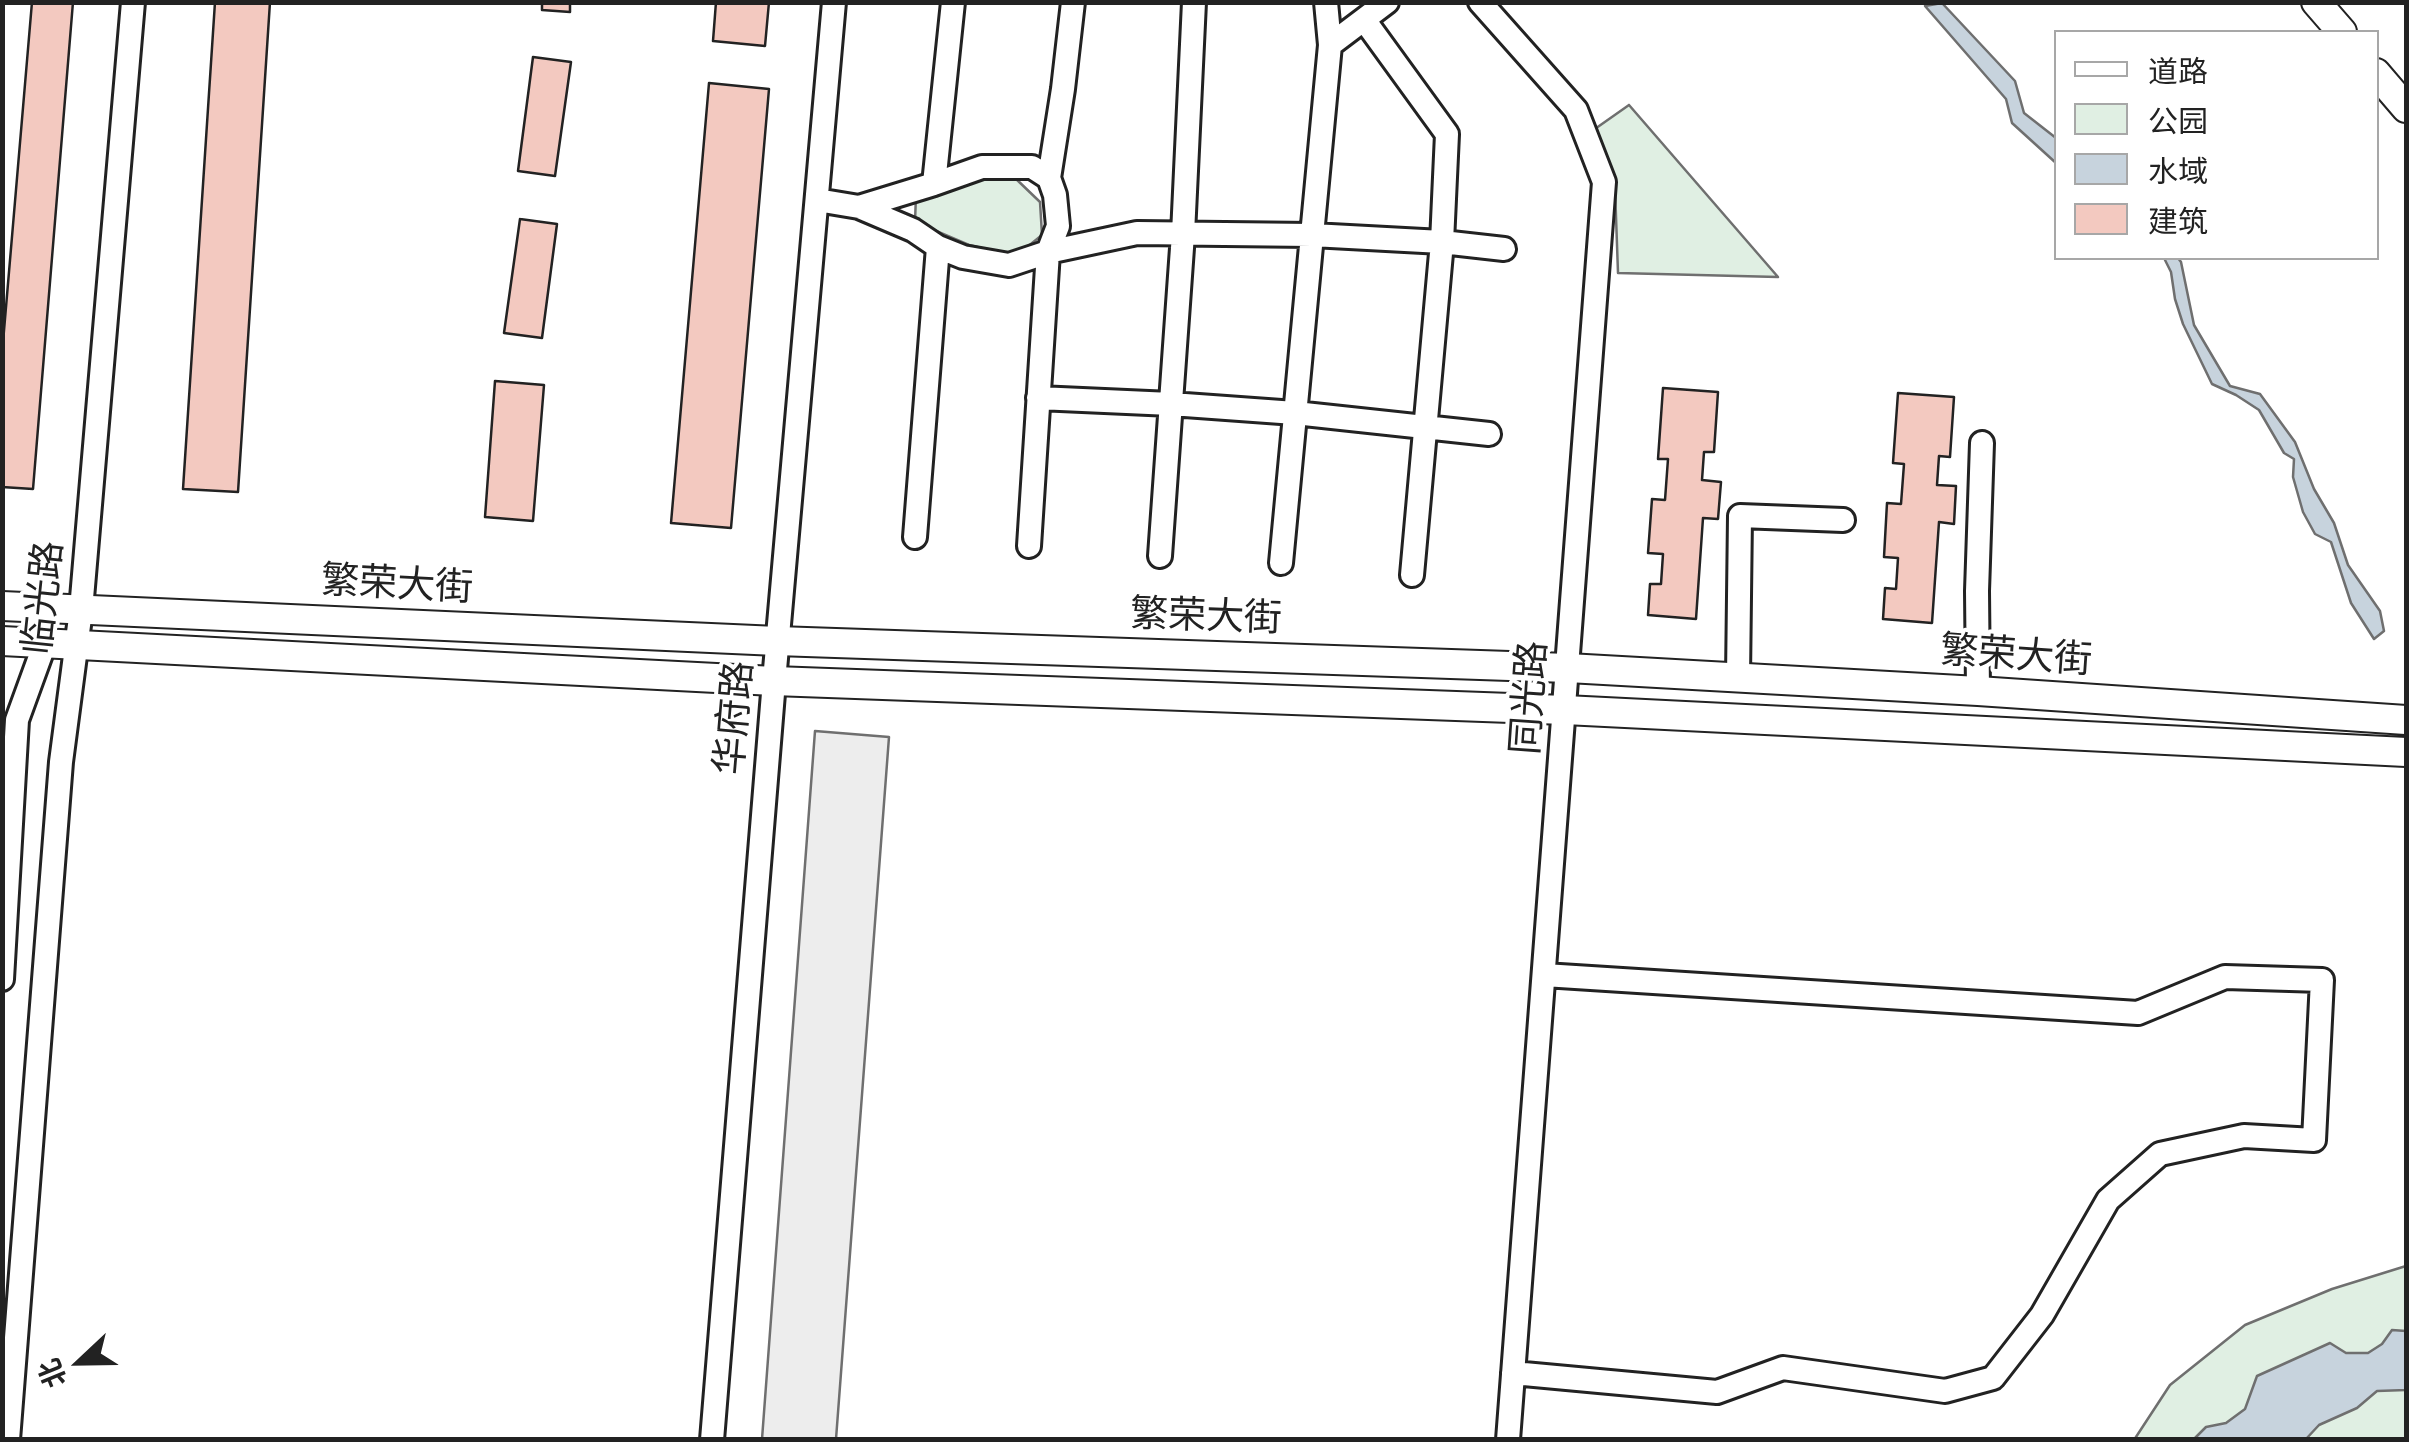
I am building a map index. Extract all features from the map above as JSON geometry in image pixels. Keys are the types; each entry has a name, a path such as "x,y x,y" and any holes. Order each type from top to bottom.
{"main road":[{"path":"2316,2 2340,30"},
{"path":"2379,76 2406,108"},
{"name":"繁荣大街","path":"2,606 777,641 1738,676 2406,720"},
{"name":"繁荣大街","path":"2,640 774,682 1565,710 2406,752"}],"street":[{"name":"临光路","path":"8,1440 60,762 81,610 133,2"},
{"name":"华府路","path":"712,1440 834,2"},
{"path":"934,184 953,2"},
{"path":"1029,546 1048,252 1058,226 1049,178 1073,2"},
{"path":"1160,556 1183,234 1194,2"},
{"path":"1281,563 1330,45 1326,2"},
{"path":"1330,45 1387,2"},
{"name":"同光路","path":"1480,2 1576,110 1604,182 1508,1440"},
{"path":"1365,21 1447,134 1442,242 1412,575"},
{"path":"859,207 982,166 1032,166 1049,178"},
{"path":"818,200 859,207 963,257 1009,265 1048,252 1137,233 1312,235 1504,249"},
{"path":"915,537 938,246"},
{"path":"1038,398 1171,404 1489,434"},
{"path":"1978,692 1982,442"},
{"path":"1738,676 1740,516 1843,520"},
{"path":"2,980 17,720 44,643"},
{"path":"1513,1373 1717,1392 1783,1368 1945,1391 1992,1378 2042,1315 2108,1200 2160,1154 2244,1136 2314,1140 2322,980 2225,977 2138,1013 1544,974"}],"green space":[{"path":"1629,105 1778,277 1618,273 1615,188 1592,131"},
{"path":"1014,177 1040,202 1042,235 1016,256 969,245 915,222 916,195 979,180"},
{"path":"2406,1266 2406,1439 2134,1440 2170,1385 2245,1325 2332,1289"}],"shaded area":[{"path":"815,731 889,737 836,1439 762,1439"}],"water":[{"path":"1942,3 2015,81 2024,113 2054,136 2054,161 2012,123 2006,99 1925,6"},
{"path":"2165,260 2180,260 2194,325 2230,386 2260,394 2295,442 2314,489 2334,523 2348,565 2380,611 2384,631 2374,639 2351,603 2331,542 2315,534 2303,512 2293,477 2294,459 2284,453 2259,410 2212,384 2183,324"},
{"path":"2392,1330 2406,1331 2406,1390 2377,1391 2357,1408 2319,1425 2306,1439 2194,1439 2206,1427 2226,1423 2245,1409 2257,1376 2330,1343 2346,1353 2368,1353 2382,1344"}],"building":[{"path":"32,2 73,2 33,489 2,487 2,354"},
{"path":"215,2 270,2 238,492 183,489"},
{"path":"542,2 570,2 570,12 542,10"},
{"path":"716,2 769,2 765,46 713,41"},
{"path":"533,57 571,62 555,176 518,171"},
{"path":"709,83 769,89 731,528 671,523"},
{"path":"520,219 557,224 542,338 504,333"},
{"path":"495,381 544,385 533,521 485,517"},
{"path":"1663,388 1718,392 1714,452 1704,452 1702,480 1721,482 1718,519 1703,518 1696,619 1648,615 1650,584 1661,584 1663,554 1648,553 1652,499 1665,500 1668,459 1658,459"},
{"path":"1898,393 1954,397 1950,457 1939,456 1937,485 1956,486 1954,524 1939,522 1932,623 1883,619 1885,588 1896,589 1898,558 1884,557 1887,503 1901,504 1904,464 1893,463"}]}
